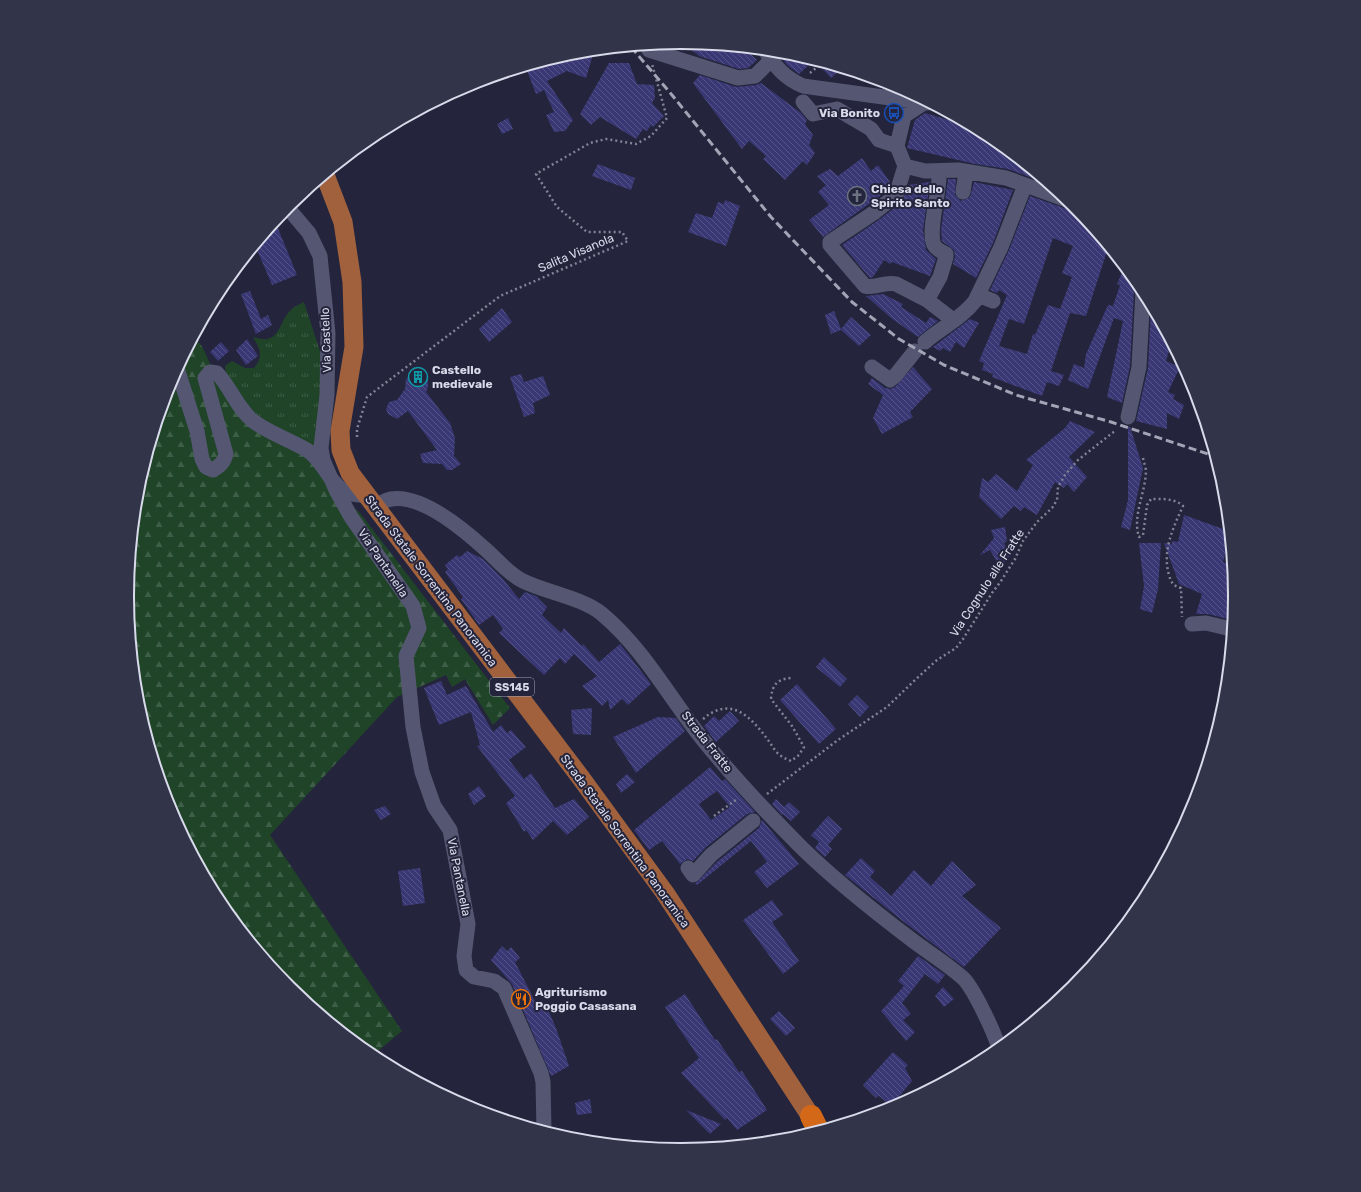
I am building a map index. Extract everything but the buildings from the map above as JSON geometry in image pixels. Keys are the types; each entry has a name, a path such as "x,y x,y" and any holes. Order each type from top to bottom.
{"main road":[{"name":"Strada Statale Sorrentina Panoramica","path":"327,179 343,222 352,282 354,347 340,431 341,450 350,473 661,886 814,1126"}],"street":[{"path":"649,50 738,78 755,76 767,57"},
{"path":"770,57 790,80 803,86 911,100"},
{"path":"802,102 814,114 837,109 871,129 879,140 897,146"},
{"path":"921,104 904,116 897,146 906,166 896,195 875,212 830,242 865,286 871,287 891,283 927,300 953,320"},
{"path":"906,166 925,171 966,172 1006,178 1051,194"},
{"path":"927,300 940,278 946,257 946,254 934,246 931,237 939,185 939,171"},
{"path":"963,192 966,172"},
{"path":"872,367 890,380 920,347 969,309 978,295 1001,247 1025,185"},
{"name":"Via Castello","path":"291,212 309,233 320,256 328,333 327,395 321,448 323,460 332,481"},
{"path":"978,295 993,301"},
{"path":"1128,417 1139,367 1142,304"},
{"path":"180,377 197,431 202,459 206,467 213,470 224,462 226,454 205,378 210,372 217,373 224,381 238,405 253,421 308,451 319,460 332,481 347,493 371,501"},
{"name":"Via Pantanella","path":"332,481 352,517 412,606 420,628 406,656 413,727 424,779 434,806 450,830 468,924 464,956 466,970 474,977 494,981 504,988 541,1073 543,1082 544,1125"},
{"name":"Strada Fratte","path":"371,501 390,499 402,500 424,506 441,514 484,548 503,568 523,581 555,592 600,611 634,647 703,740 752,797 805,850 877,914 964,979 983,1011 996,1042"},
{"path":"1192,624 1206,623 1226,628"},
{"path":"688,868 693,875 711,855 753,821"}],"path":[{"name":"Salita Visanola","path":"367,397 500,296 628,242 622,232 587,232 557,207 536,174 590,143 606,139 636,144 651,136 667,118 649,50"},
{"name":"Via Cognulo alle Fratte","path":"714,816 752,797 887,707 937,660 956,648 1002,581 1023,542 1037,522 1058,500 1058,487 1065,475 1078,460 1116,430"},
{"path":"1143,458 1146,471 1137,532 1139,537 1143,535 1147,505 1151,499 1163,499 1180,503 1183,506 1168,542 1168,569 1171,581 1175,587 1181,588 1182,617 1187,623 1192,624"},
{"path":"701,721 720,708 732,709 747,715 759,728 778,755 791,762 799,755 804,747 792,726 771,699 775,683 783,679 791,678"}],"green space":[{"path":"304,302 320,351 326,379 314,447 263,423 227,383 225,366 232,361 245,368 254,368 259,360 260,352 253,337 269,339 274,336 288,313 293,308"},
{"path":"197,340 203,348 220,386 305,457 360,513 510,708 493,725 465,679 452,687 446,675 397,697 270,835 402,1031 378,1051 320,1007 269,957 226,900 190,838 175,805 152,738 138,667 135,632 135,560 138,525 152,454 175,387"}],"railway":[{"path":"635,51 771,217 852,302 899,339 944,365 1016,395 1111,422 1209,454"}],"place":[{"name":"Via Bonito","path":"894,113"},
{"name":"Chiesa dello Spirito Santo","path":"857,196"},
{"name":"Castello medievale","path":"418,377"},
{"name":"Agriturismo Poggio Casasana","path":"521,999"}]}
